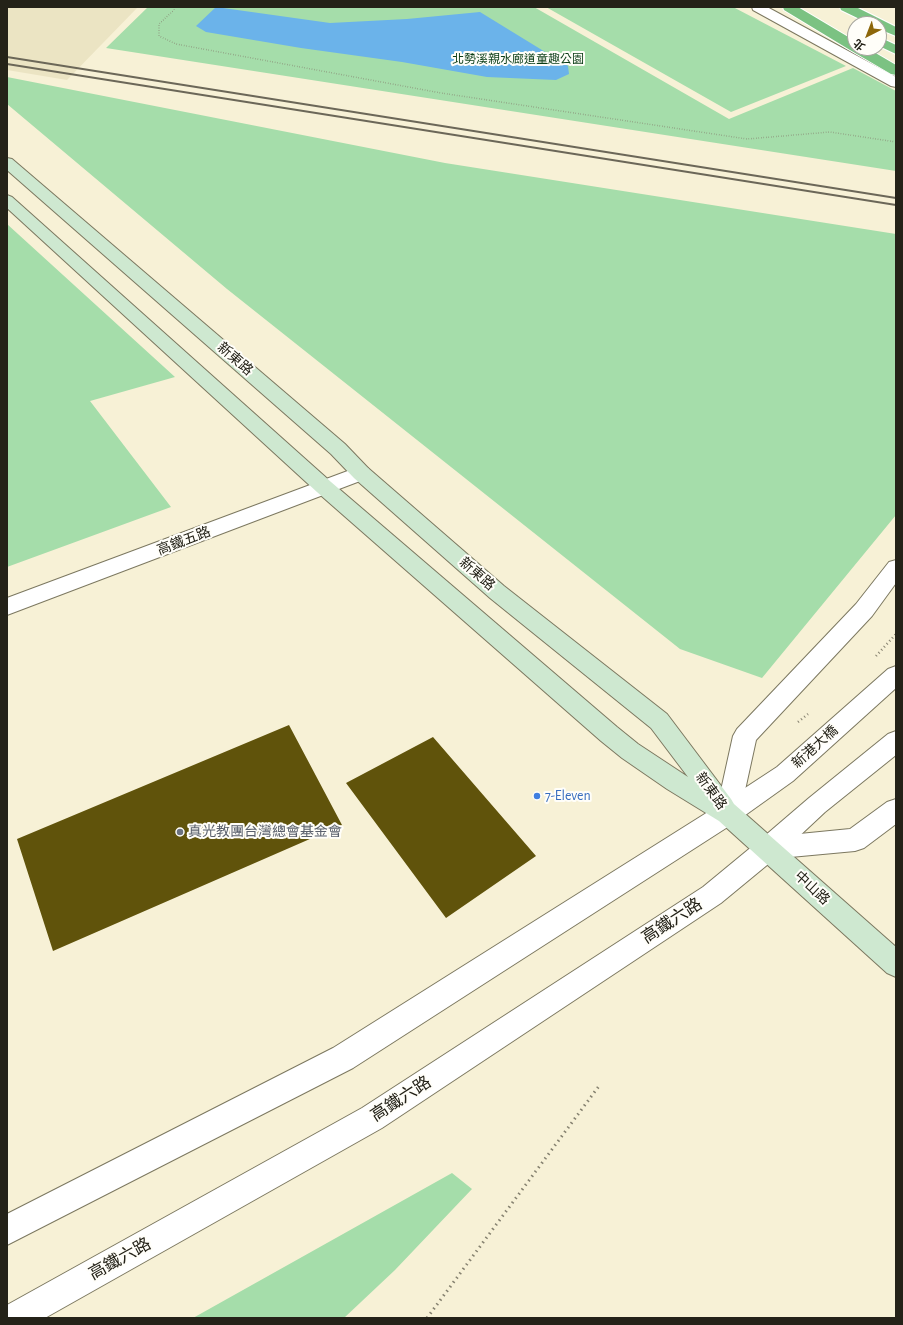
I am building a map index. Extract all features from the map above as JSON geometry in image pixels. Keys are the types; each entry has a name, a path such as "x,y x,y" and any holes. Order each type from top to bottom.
{"highway":[{"path":"789,7 847,42"},
{"path":"846,7 896,32"},
{"path":"887,45 896,50"},
{"path":"871,56 896,71"}],"main road":[{"name":"新東路","path":"7,162 338,449 361,473 497,592 659,721 728,813"},
{"name":"新東路","path":"7,200 324,487 630,751 675,782 728,813"},
{"name":"中山路","path":"728,813 769,848 896,964"}],"street":[{"path":"758,7 896,83"},
{"name":"高鐵五路","path":"7,607 361,473"},
{"path":"7,1230 343,1058 728,813 745,736 864,610 896,568"},
{"name":"新港大橋","path":"728,813 785,774 896,675"},
{"path":"769,848 817,805 896,741"},
{"path":"769,848 855,840 896,810"},
{"name":"高鐵六路","path":"14,1318 372,1118 712,895 769,848"}],"path":[{"path":"175,7 174,10 159,24 159,36 176,44 192,47 441,93 747,139 830,132 896,142"},
{"path":"427,1318 598,1086"}],"shaded area":[{"path":"7,7 138,7 67,80 7,70"}],"green space":[{"name":"北勢溪親水廊道童趣公園","path":"148,7 534,7 729,119 853,68 896,91 896,171 106,48"},
{"path":"546,7 733,7 846,66 731,112"},
{"path":"7,77 445,163 896,234 896,515 762,678 680,649 227,289 7,104"},
{"path":"7,224 175,377 90,401 171,507 7,567"},
{"path":"452,1173 472,1189 395,1270 344,1318 193,1318"}],"water":[{"path":"216,7 330,23 407,19 480,12 568,66 569,74 556,80 487,77 402,62 301,48 206,32 196,26"}],"building":[{"name":"真光教團台灣總會基金會","path":"289,725 342,825 53,951 17,839"},
{"path":"433,737 536,856 446,918 346,783"}],"railway":[{"path":"7,57 896,198"},
{"path":"7,64 896,205"}],"place":[{"name":"7-Eleven","path":"537,796"},
{"name":"真光教團台灣總會基金會","path":"180,832"}]}
